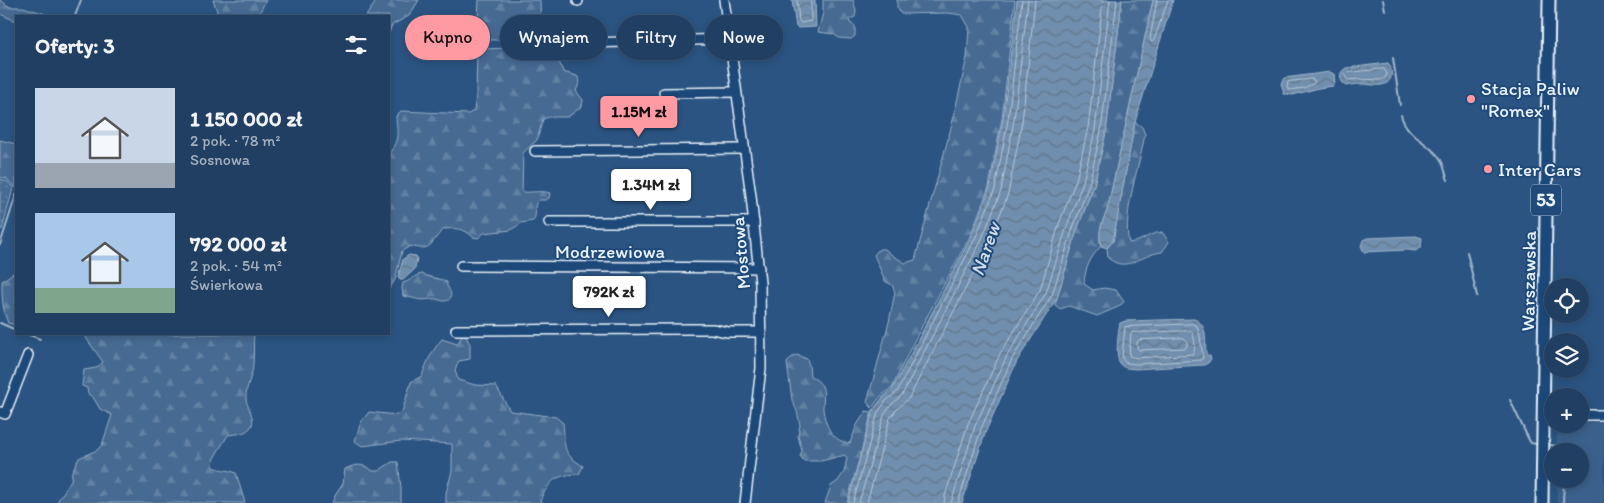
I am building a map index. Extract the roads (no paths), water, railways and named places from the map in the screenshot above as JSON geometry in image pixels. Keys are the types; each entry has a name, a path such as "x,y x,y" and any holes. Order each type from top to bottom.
{"main road":[{"name":"Warszawska","path":"1548,388 1549,0"},
{"name":"Warszawska","path":"1542,503 1547,433"}],"street":[{"name":"Mostowa","path":"724,0 726,15"},
{"path":"607,42 705,40"},
{"name":"Mostowa","path":"732,60 754,222 759,268 762,332 760,378 745,503"},
{"path":"664,93 736,92"},
{"path":"535,150 744,149"},
{"path":"549,222 754,222"},
{"name":"Modrzewiowa","path":"461,266 759,268"},
{"path":"456,330 712,329 728,332 762,332"},
{"path":"2,413 28,355"},
{"path":"1589,415 1604,415"}],"water":[{"path":"792,0 815,0 816,27 796,27"},
{"name":"Narew","path":"1017,0 1122,0 1106,132 1094,185 1077,230 1057,298 1017,361 986,431 962,503 848,503 873,410 883,397 892,390 971,237 990,187 1003,119"},
{"path":"1153,0 1173,0 1135,122 1113,241 1107,248 1101,246 1101,228 1107,211"},
{"path":"1388,63 1392,73 1386,84 1346,86 1341,79 1341,74 1346,68"},
{"path":"1330,72 1334,74 1335,83 1333,86 1293,95 1284,94 1281,84 1284,78"},
{"path":"1416,236 1422,238 1421,248 1415,251 1364,252 1361,246 1363,240 1367,238"},
{"path":"409,255 416,256 417,258 415,269 403,280 400,280 398,277 403,259"},
{"path":"1194,319 1204,329 1206,353 1211,359 1208,363 1204,365 1135,369 1125,368 1118,361 1117,351 1120,323 1125,321"}],"waterway":[{"path":"75,15 81,0"},
{"path":"1383,0 1385,10"},
{"path":"1393,58 1400,105"},
{"path":"1401,115 1407,128 1439,157 1448,180"},
{"path":"0,245 15,198"},
{"path":"1467,252 1477,296"},
{"path":"0,323 15,330"},
{"path":"30,335 40,339"},
{"path":"1510,400 1529,440 1531,443 1536,444"},
{"path":"1563,503 1564,488"}],"place":[{"name":"Stacja Paliw \"Romex\"","path":"1471,99"},
{"name":"Inter Cars","path":"1488,169"}]}
